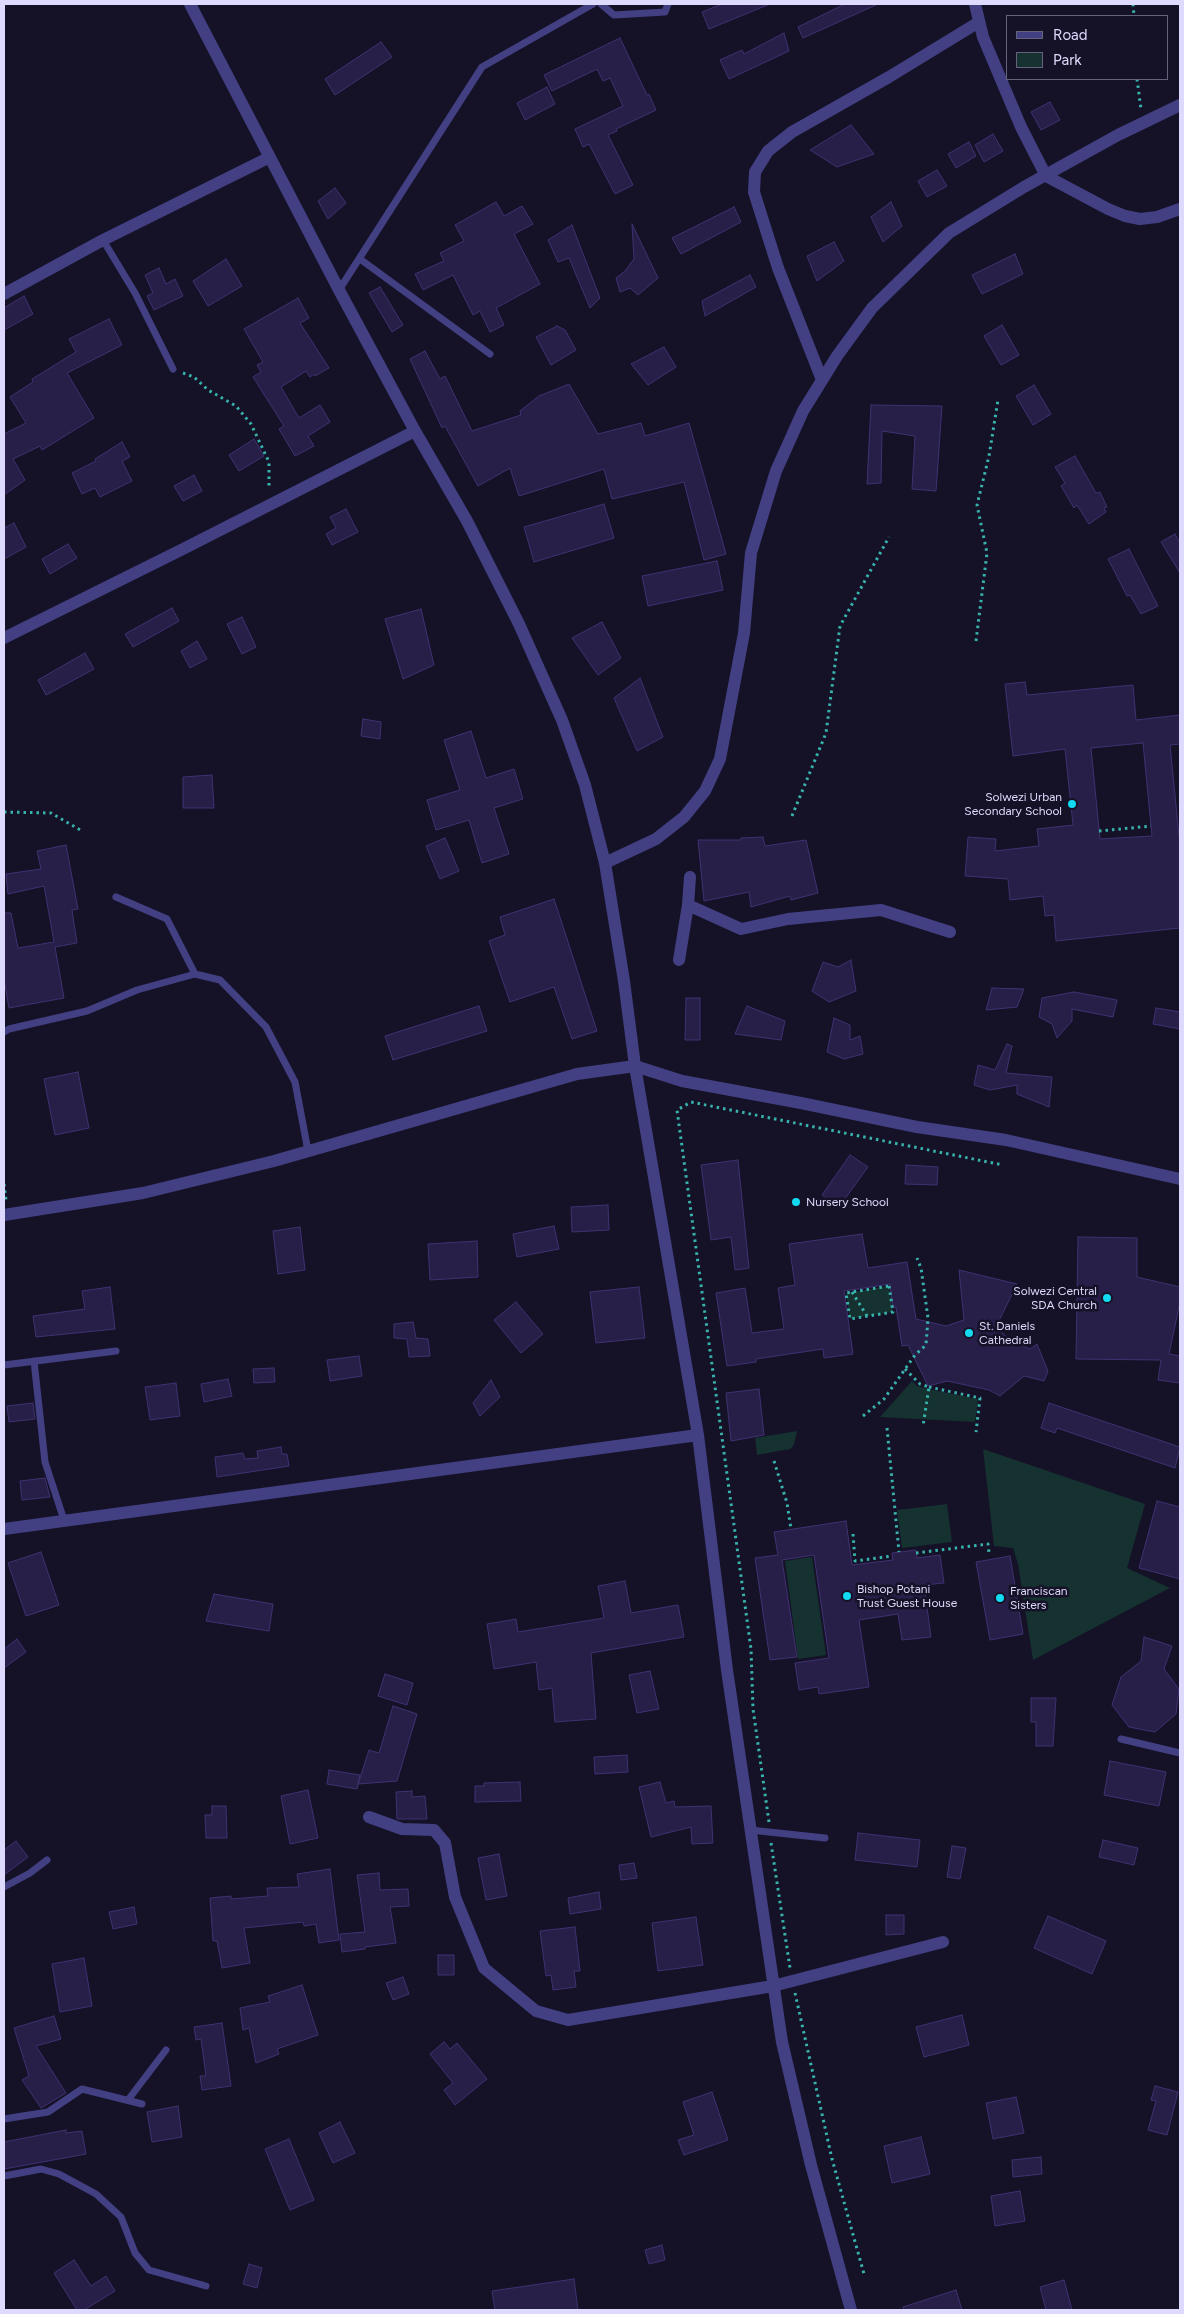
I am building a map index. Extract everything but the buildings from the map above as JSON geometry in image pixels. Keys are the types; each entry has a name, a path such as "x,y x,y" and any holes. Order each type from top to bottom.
{"street":[{"path":"190,4 268,158 415,430 472,529 519,624 562,720 585,785 604,863 624,981 635,1066 698,1436 750,1830 782,2042 850,2310"},
{"path":"975,4 983,37 1018,118 1046,176 1125,216 1140,219 1157,217 1180,209"},
{"path":"822,380 778,268 754,192 756,172 768,151 792,132 889,77 979,22"},
{"path":"604,863 656,839 684,817 705,791 720,759 744,633 751,553 776,471 803,411 872,308 949,234 1046,176 1144,122 1180,105"},
{"path":"4,294 103,240 268,158"},
{"path":"4,638 415,430"},
{"path":"679,960 688,905 690,877"},
{"path":"688,905 741,928 788,919 881,910 950,932"},
{"path":"4,1215 143,1193 308,1151 576,1074 635,1066 682,1081 917,1127 1006,1140 1180,1179"},
{"path":"4,1529 698,1436"},
{"path":"369,1817 402,1829 434,1830 445,1843 455,1897 484,1968 536,2011 568,2020 773,1986 943,1942"}],"lane":[{"path":"340,290 482,67 593,4"},
{"path":"600,4 614,15 665,12 668,4"},
{"path":"103,240 135,293 173,369"},
{"path":"360,259 490,354"},
{"path":"116,897 167,919 195,974"},
{"path":"4,1032 8,1029 87,1011 137,990 195,974 220,980 266,1028 295,1082 308,1151"},
{"path":"4,1365 116,1351"},
{"path":"34,1361 45,1462 64,1520"},
{"path":"1120,1738 1180,1753"},
{"path":"750,1830 826,1838"},
{"path":"4,1887 30,1873 46,1860"},
{"path":"128,2100 166,2050"},
{"path":"4,2119 48,2112 82,2090 142,2104"},
{"path":"4,2176 41,2169 59,2174 96,2194 121,2217 135,2253 149,2270 206,2286"}],"path":[{"path":"1137,80 1144,122"},
{"path":"173,369 194,377 208,390 236,406 251,424 269,462 268,487 276,501"},
{"path":"976,641 987,554 978,505 989,456 998,400"},
{"path":"792,816 826,733 840,626 889,537"},
{"path":"4,812 51,813 82,831"},
{"path":"1099,831 1151,826"},
{"path":"864,2274 832,2160 792,1981 783,1928 753,1709 751,1649 677,1110 691,1102 1003,1165"},
{"path":"863,1416 884,1399 915,1355 926,1345 928,1330 921,1268 917,1258"},
{"path":"889,1286 893,1312 867,1316 850,1319 846,1293 889,1286"},
{"path":"852,1292 867,1316"},
{"path":"905,1369 920,1384 980,1398 976,1432"},
{"path":"923,1426 929,1387"},
{"path":"887,1428 899,1552"},
{"path":"774,1461 787,1503 791,1529"},
{"path":"853,1534 855,1561 892,1556"},
{"path":"916,1553 988,1544 990,1554"}],"green space":[{"path":"889,1286 893,1312 850,1319 846,1293"},
{"path":"912,1381 917,1386 978,1399 975,1422 880,1417"},
{"path":"797,1431 794,1445 790,1449 757,1455 755,1438"},
{"path":"983,1449 1145,1504 1127,1568 1170,1588 1033,1660 1018,1564 1013,1548 994,1546"},
{"path":"947,1504 952,1542 902,1548 897,1510"},
{"path":"812,1557 826,1655 798,1659 785,1561"}],"place":[{"name":"Solwezi Urban Secondary School","path":"1072,804"},
{"name":"Nursery School","path":"796,1202"},
{"name":"Solwezi Central SDA Church","path":"1107,1298"},
{"name":"St. Daniels Cathedral","path":"969,1333"},
{"name":"Bishop Potani Trust Guest House","path":"847,1596"},
{"name":"Franciscan Sisters","path":"1000,1598"}]}
